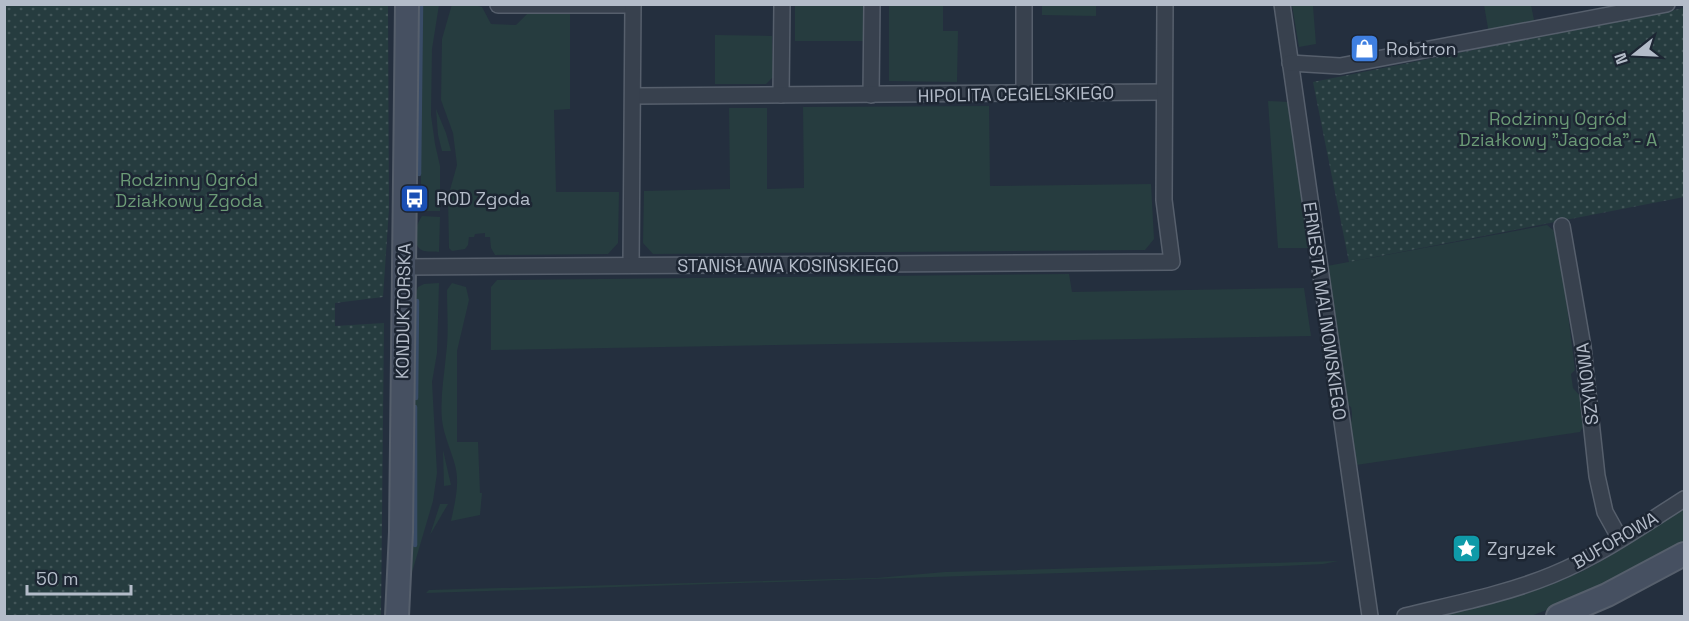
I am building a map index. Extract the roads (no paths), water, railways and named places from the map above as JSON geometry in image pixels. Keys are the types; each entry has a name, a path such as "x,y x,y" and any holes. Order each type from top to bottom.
{"street":[{"name":"KONDUKTORSKA","path":"397,616 407,4"},
{"path":"498,4 633,5 631,265"},
{"path":"781,96 782,4"},
{"path":"871,95 872,4"},
{"path":"1024,4 1024,93"},
{"path":"1164,92 1165,4"},
{"name":"ERNESTA MALINOWSKIEGO","path":"1282,4 1370,616"},
{"path":"1290,63 1340,66 1667,4"},
{"name":"STANISŁAWA KOSIŃSKIEGO","path":"404,267 1172,262 1164,200 1164,92"},
{"name":"HIPOLITA CEGIELSKIEGO","path":"633,96 1164,92"},
{"name":"SZYNOWA","path":"1562,226 1583,347 1597,476 1603,506 1620,539"},
{"name":"BUFOROWA","path":"1405,616 1540,580 1570,567 1620,539 1684,498"},
{"path":"1558,616 1607,595 1684,554"}],"waterway":[{"path":"419,174 421,4"},
{"path":"416,398 417,301"},
{"path":"415,407 415,545"}],"place":[{"name":"Robtron","path":"1365,48"},
{"name":"ROD Zgoda","path":"415,198"},
{"name":"Zgryzek","path":"1466,548"}],"park label":[{"name":"Rodzinny Ogród Działkowy \"Jagoda\" - A","path":"1558,128"},
{"name":"Rodzinny Ogród Działkowy Zgoda","path":"189,189"}]}
